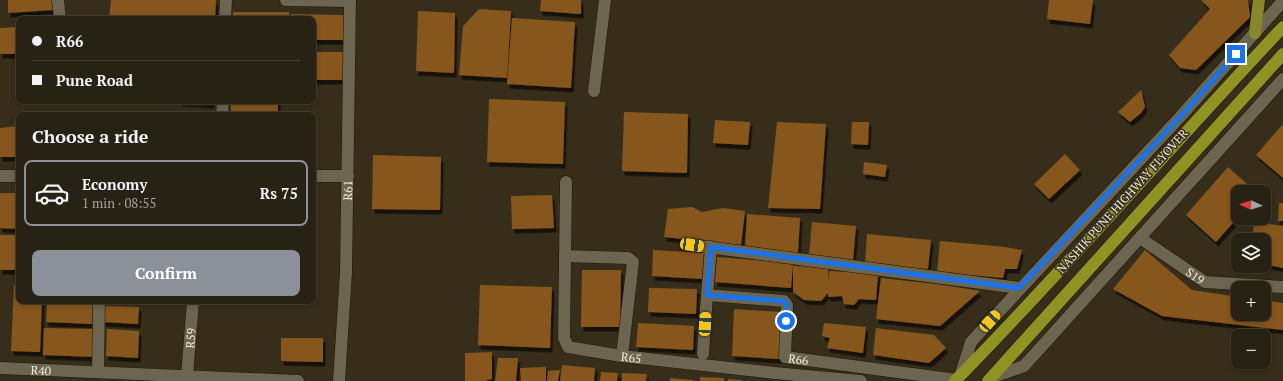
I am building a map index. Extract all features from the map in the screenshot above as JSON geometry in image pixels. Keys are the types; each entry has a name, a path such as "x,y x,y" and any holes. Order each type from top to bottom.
{"highway":[{"name":"NASHIK PUNE HIGHWAY FLYOVER","path":"958,378 1004,331 1283,27"},
{"name":"NASHIK PUNE HIGHWAY FLYOVER","path":"990,379 1283,54"}],"main road":[{"path":"1255,33 1259,0"}],"street":[{"path":"58,0 60,16"},
{"path":"225,16 226,0"},
{"path":"286,0 350,1"},
{"path":"594,91 605,0"},
{"name":"R61","path":"339,381 346,272 350,1"},
{"path":"958,378 970,342 1180,117 1283,1"},
{"path":"990,379 1024,366 1283,79"},
{"path":"0,176 16,176"},
{"path":"316,176 348,176"},
{"name":"R65","path":"566,182 565,344 573,349 622,356 861,381"},
{"name":"S19","path":"1140,238 1205,282 1283,287"},
{"path":"692,245 1019,288"},
{"path":"703,354 711,247"},
{"path":"565,256 628,258 633,262 622,356"},
{"name":"R66","path":"707,295 784,301 787,305 785,357 958,378"},
{"path":"98,372 99,304"},
{"name":"R59","path":"188,376 193,304"},
{"path":"783,374 785,357"},
{"name":"R40","path":"0,368 298,381"}],"building":[{"path":"8,0 52,0 53,10 8,13"},
{"path":"111,0 216,0 215,16 109,16"},
{"path":"541,0 581,0 581,14 540,11"},
{"path":"1049,0 1093,0 1090,24 1047,19"},
{"path":"1201,0 1248,0 1250,17 1196,70 1180,68 1169,55 1210,9"},
{"path":"479,9 511,11 507,78 459,75 463,26"},
{"path":"418,11 455,13 454,73 416,71"},
{"path":"233,12 289,12 289,16 233,16"},
{"path":"291,14 344,15 343,40 316,40 316,16 291,16"},
{"path":"512,18 575,22 571,88 507,84"},
{"path":"16,27 16,54 0,54 0,28"},
{"path":"316,52 344,52 343,80 316,80"},
{"path":"1141,90 1145,107 1141,113 1130,122 1118,112"},
{"path":"489,99 565,102 563,164 487,162"},
{"path":"231,104 278,104 278,112 231,112"},
{"path":"624,112 688,114 687,173 622,171"},
{"path":"715,120 750,122 748,145 713,143"},
{"path":"777,122 826,124 820,209 768,208"},
{"path":"852,122 869,122 868,145 851,144"},
{"path":"1283,124 1283,178 1256,155"},
{"path":"16,126 16,157 0,157 0,128"},
{"path":"1065,154 1080,170 1049,199 1034,184"},
{"path":"373,155 441,157 440,210 372,209"},
{"path":"864,162 887,165 885,177 863,174"},
{"path":"1228,167 1248,185 1231,185 1231,225 1216,242 1186,215"},
{"path":"0,193 16,193 16,229 0,228"},
{"path":"552,195 554,228 512,229 511,196"},
{"path":"1279,203 1283,203 1283,221 1278,221"},
{"path":"692,207 702,212 723,208 745,211 741,245 664,237 668,209"},
{"path":"747,214 800,218 798,253 745,249"},
{"path":"812,222 856,226 853,261 809,256"},
{"path":"1271,224 1283,226 1283,268 1271,265 1271,233 1253,233 1254,225"},
{"path":"867,234 931,240 928,269 865,264"},
{"path":"0,235 16,235 16,270 0,270"},
{"path":"940,241 1022,250 1017,269 1005,269 1003,278 937,272"},
{"path":"653,250 704,253 702,279 652,276"},
{"path":"1145,250 1192,290 1231,296 1231,321 1271,321 1271,301 1283,303 1283,330 1162,316 1113,289"},
{"path":"717,257 793,263 791,288 715,282"},
{"path":"793,266 828,267 828,280 829,271 878,273 876,300 859,299 854,305 844,304 842,296 828,297 828,293 821,301 804,300 793,292"},
{"path":"582,270 621,270 620,327 581,327"},
{"path":"881,278 944,285 980,291 940,326 876,319"},
{"path":"14,285 16,285 16,304 42,304 40,352 11,351"},
{"path":"480,285 552,287 550,348 478,345"},
{"path":"649,288 697,289 696,314 648,312"},
{"path":"47,304 93,305 92,324 46,322"},
{"path":"104,306 139,307 138,324 103,322"},
{"path":"734,309 782,312 779,359 732,356"},
{"path":"638,323 694,326 693,350 636,347"},
{"path":"824,323 866,327 863,353 827,348 830,338 822,336"},
{"path":"44,328 96,329 95,357 43,355"},
{"path":"876,328 934,335 946,348 929,363 873,355"},
{"path":"107,329 139,331 138,358 106,356"},
{"path":"281,338 323,338 323,362 281,361"},
{"path":"492,352 492,379 484,381 465,381 465,353"},
{"path":"498,358 518,358 516,381 495,381"},
{"path":"562,365 595,368 594,381 560,381"},
{"path":"546,367 546,381 521,381 520,368"},
{"path":"560,370 558,381 547,381 548,371"},
{"path":"601,372 618,373 617,381 600,381"},
{"path":"622,373 647,374 646,381 622,381"},
{"path":"700,377 724,378 724,381 700,381"},
{"path":"670,378 693,380 693,381 670,381"},
{"path":"728,379 742,380 742,381 728,381"}],"route":[{"path":"786,321 787,305 784,301 707,295 711,247 1019,288 1180,117 1236,54"}]}
